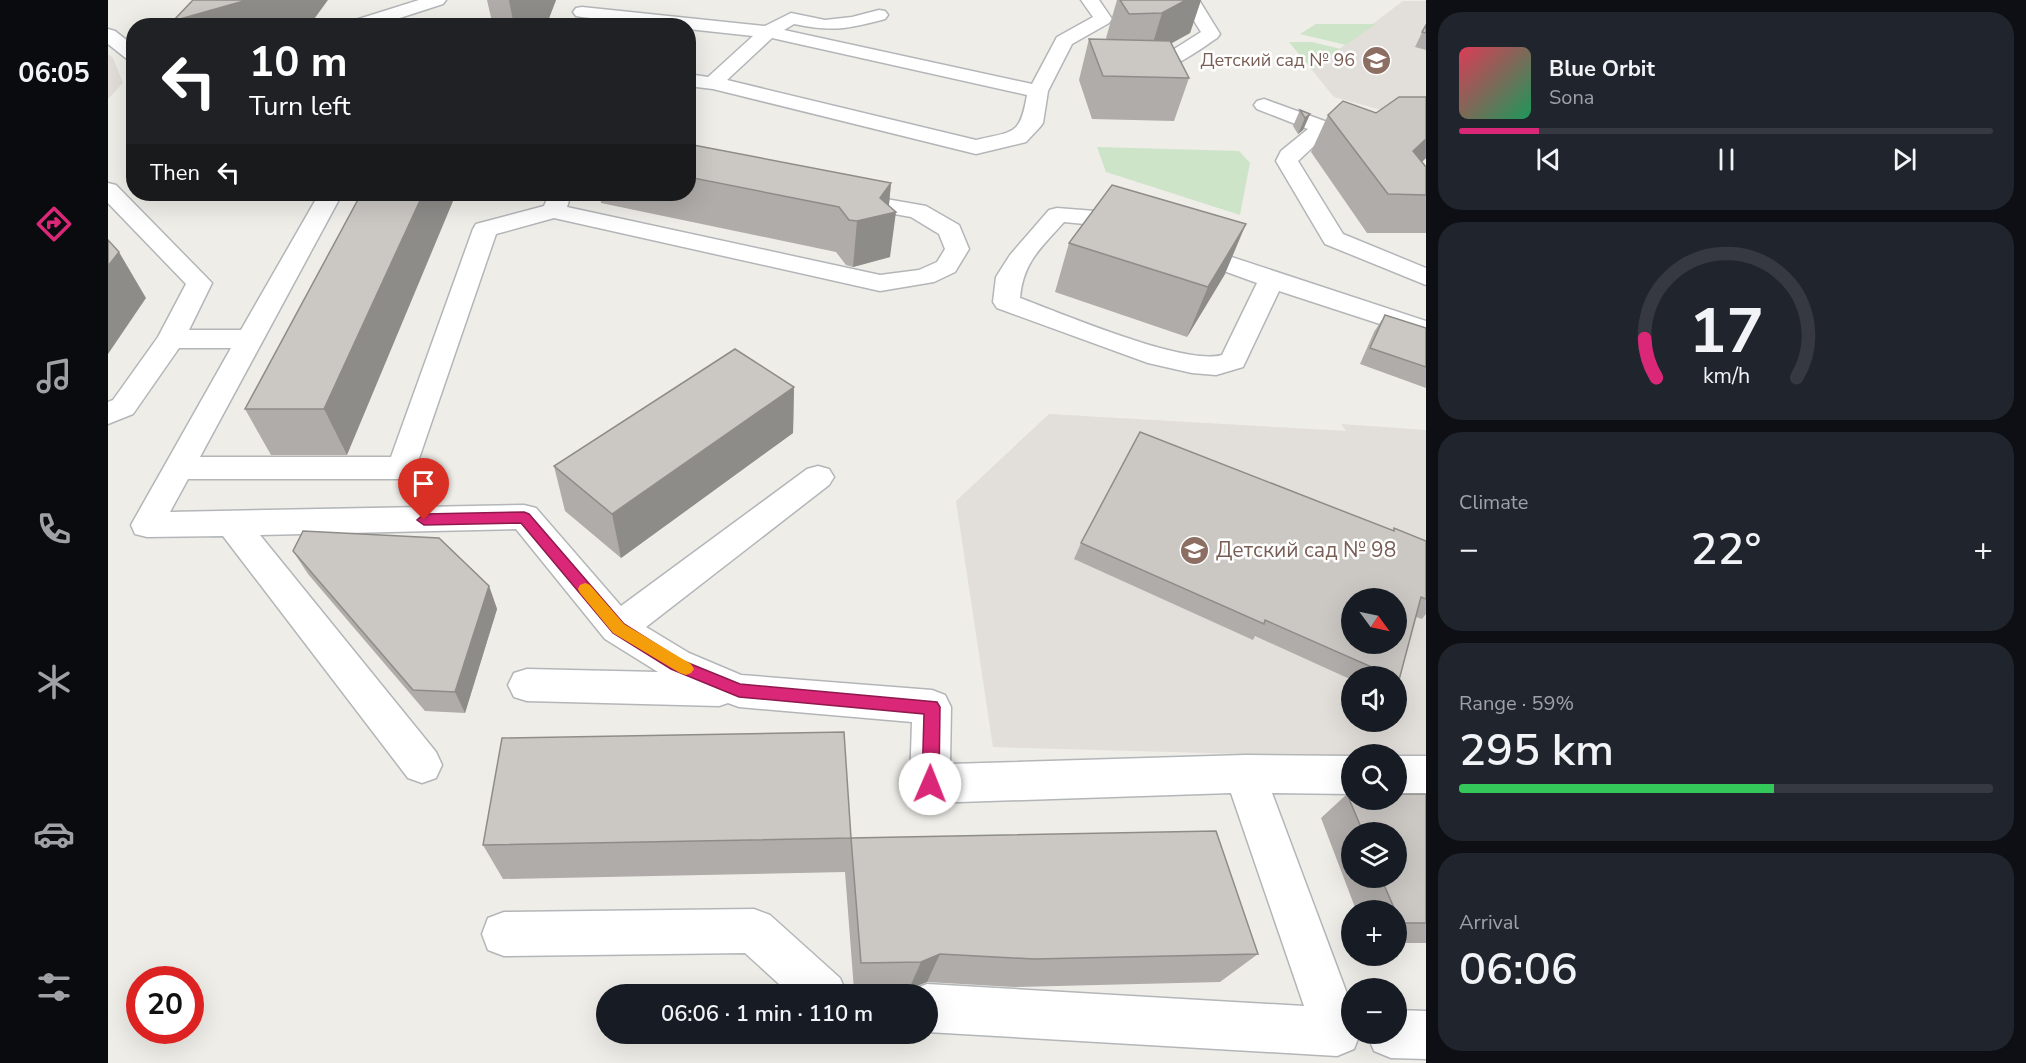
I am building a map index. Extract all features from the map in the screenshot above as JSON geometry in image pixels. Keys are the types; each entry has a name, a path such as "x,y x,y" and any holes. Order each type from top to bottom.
{"street":[{"path":"380,18 437,0"},
{"path":"427,18 437,0"},
{"path":"696,81 713,83 976,147 1018,136 1033,123 1038,91 1064,41 1103,19 1090,0"},
{"path":"1121,65 1164,64 1211,34 1190,0"},
{"path":"584,6 669,18"},
{"path":"713,83 768,32 792,18 825,25 852,22 879,15"},
{"path":"696,22 768,32 1038,91"},
{"path":"108,34 126,49"},
{"path":"1077,34 1085,56"},
{"path":"1264,105 1323,127 1289,156 1287,161 1334,239 1426,277"},
{"path":"108,190 200,283 171,339 123,407 108,414"},
{"path":"178,468 402,468 485,229 557,202 880,283 925,277 946,267 957,249 950,230 918,212 826,195"},
{"path":"326,201 147,525 524,517 618,628 676,664 739,691"},
{"path":"1271,280 1233,360 1216,366 1192,364 1148,354 1006,302 1009,277 1022,255 1057,215 1082,214 1107,219 1271,280 1426,330"},
{"path":"171,339 250,339"},
{"path":"618,628 818,477"},
{"path":"232,524 422,765"},
{"path":"527,685 739,691 932,707 930,784 1245,774 1341,775"},
{"path":"1245,774 1341,1024"},
{"path":"1407,775 1426,775"},
{"path":"504,934 754,931 813,984"},
{"path":"938,1009 1341,1032"},
{"path":"1407,1034 1426,1035"}],"shaded area":[{"name":"Детский сад № 96","path":"1403,1 1426,1 1426,111 1378,109 1334,97 1312,70"},
{"path":"108,54 113,58 123,83 108,99"},
{"name":"Детский сад № 98","path":"1049,414 1346,431 1341,424 1426,430 1426,760 1407,759 1407,744 1341,744 1341,757 993,747 956,501"}],"green space":[{"path":"1316,24 1376,24 1346,45 1300,34"},
{"path":"1289,42 1312,42 1341,49 1312,70"},
{"path":"1097,147 1239,151 1250,163 1240,215 1106,172"}],"building":[{"path":"193,0 247,0 184,18 176,18"},
{"path":"1120,0 1186,0 1162,13 1129,14"},
{"path":"1089,39 1170,41 1189,78 1103,76"},
{"path":"1399,97 1426,97 1426,139 1413,151 1426,167 1426,195 1388,194 1328,115 1343,101 1376,113"},
{"path":"1300,110 1310,114 1305,118"},
{"path":"696,146 891,183 880,198 896,212 857,221 849,220 839,207 696,179"},
{"path":"1112,185 1246,224 1208,287 1069,243"},
{"path":"357,201 420,201 324,409 245,409"},
{"path":"108,240 119,252 108,266"},
{"path":"1385,315 1426,328 1426,367 1370,348"},
{"path":"735,349 794,387 612,514 554,466"},
{"path":"1140,432 1394,531 1394,528 1426,541 1426,599 1421,597 1407,650 1407,588 1341,588 1341,654 1265,620 1264,624 1081,543"},
{"path":"303,531 439,538 489,586 455,692 413,690 293,551"},
{"path":"1342,654 1406,654 1403,666 1369,666"},
{"path":"844,732 851,838 483,845 502,738"},
{"path":"1407,794 1426,794 1426,923 1407,923 1407,900 1391,900 1385,888 1407,888 1407,822 1359,822 1354,810 1407,810"},
{"path":"1216,831 1258,954 1034,959 940,954 921,962 861,963 851,838"}],"slow traffic":[{"path":"585,589 618,628 686,669"}],"place":[{"name":"Детский сад № 96","path":"1376,60"},
{"name":"Детский сад № 98","path":"1195,550"}],"route":[{"path":"424,520 524,517 618,628 676,664 739,691 932,707 930,784"}]}
